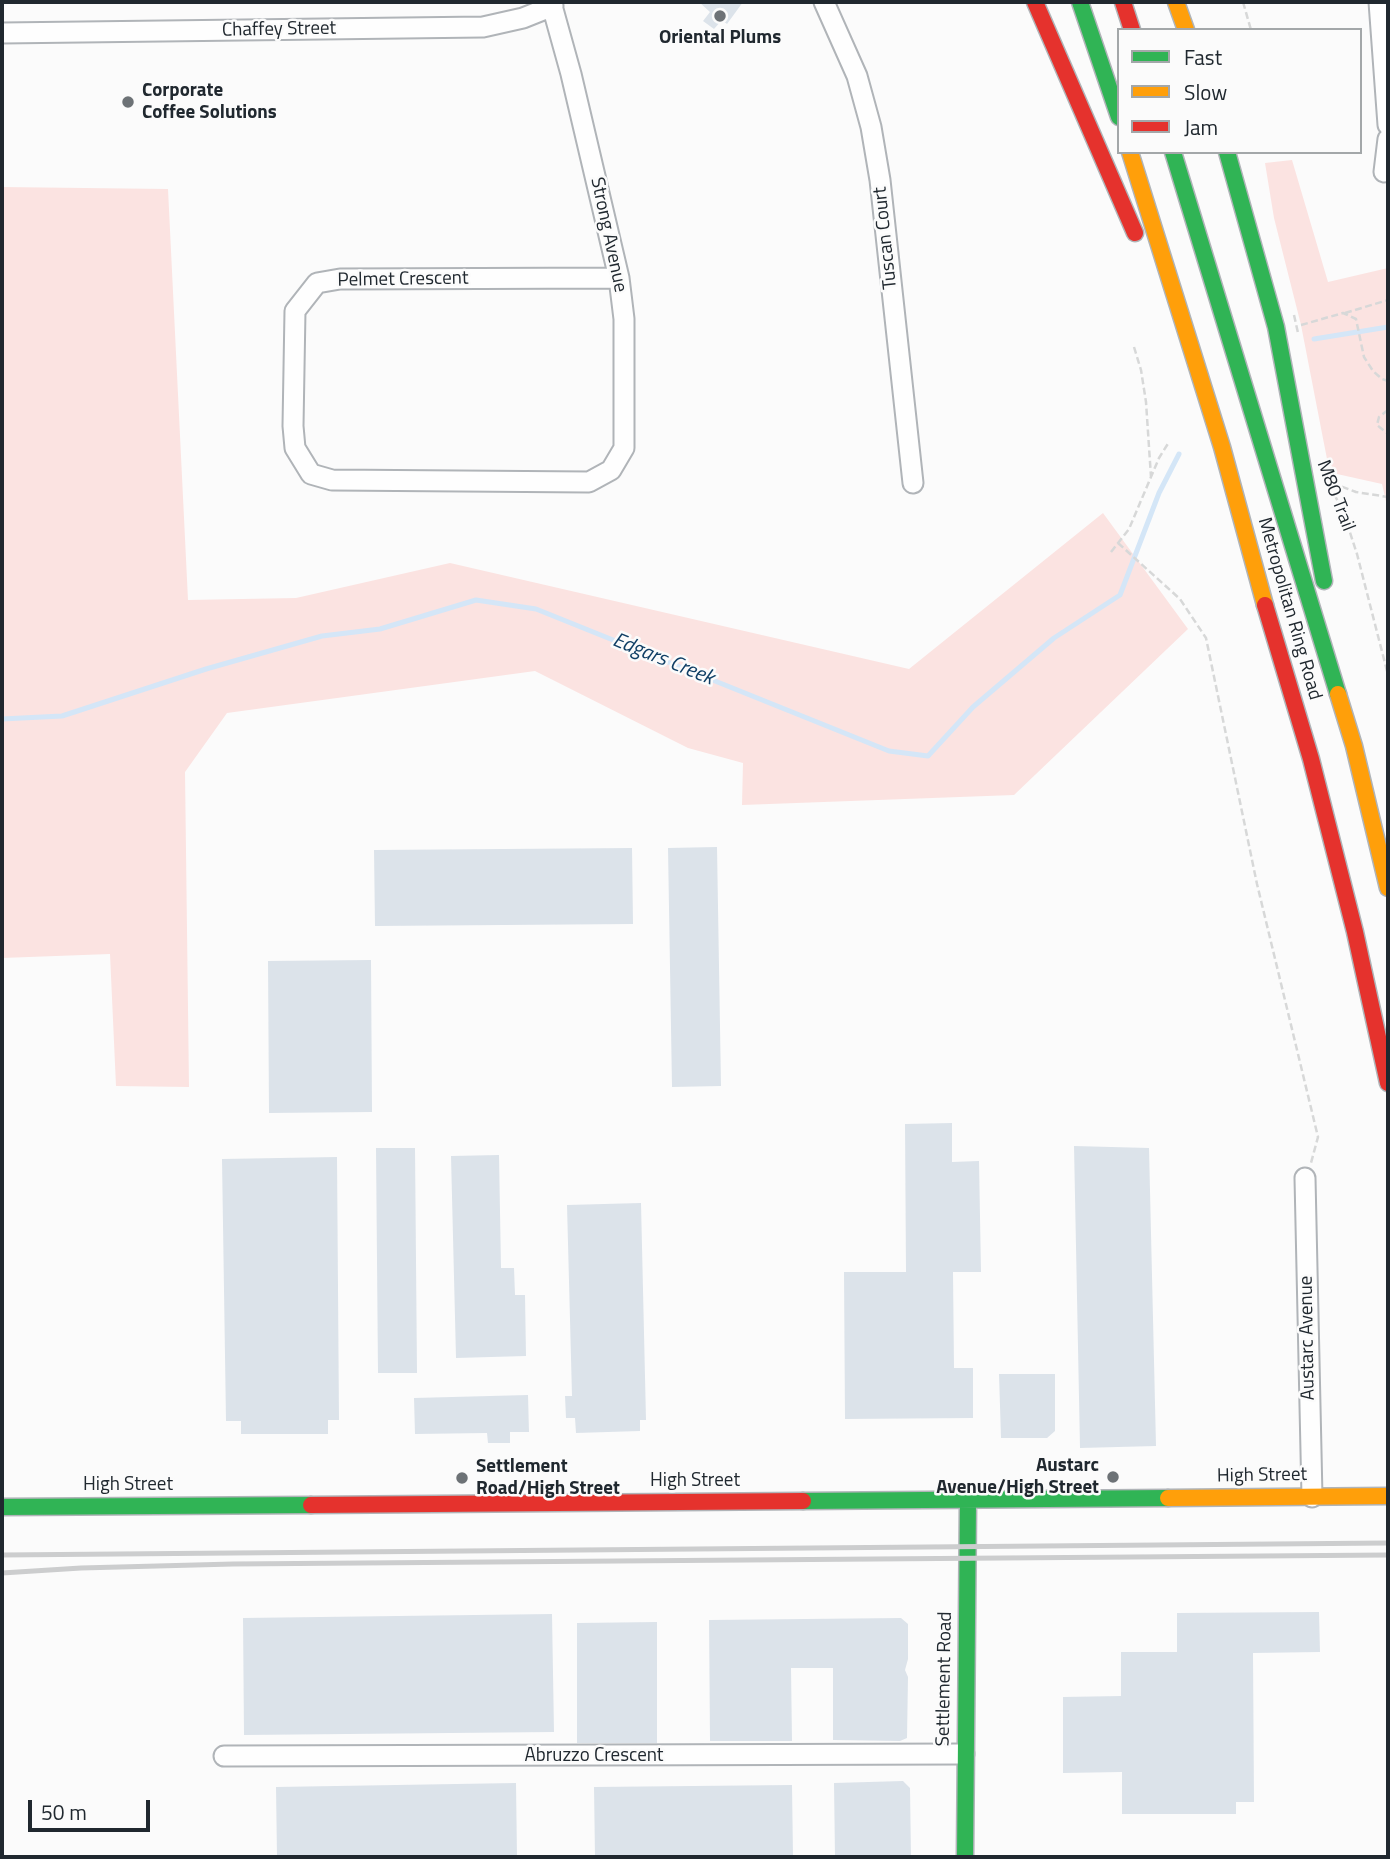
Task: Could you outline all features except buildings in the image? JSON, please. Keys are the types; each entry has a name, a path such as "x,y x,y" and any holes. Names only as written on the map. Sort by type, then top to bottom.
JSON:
{"main road":[{"path":"1035,2 1142,250"},
{"path":"1080,2 1117,111"},
{"path":"1123,2 1131,28"},
{"path":"1175,2 1185,28"},
{"name":"Metropolitan Ring Road","path":"1131,154 1222,447 1311,759 1388,1083"},
{"name":"Metropolitan Ring Road","path":"1174,154 1354,746 1388,888"},
{"path":"1228,154 1276,327 1326,591"},
{"path":"1152,275 1222,447"},
{"path":"1331,617 1354,746"},
{"name":"High Street","path":"2,1507 1388,1496"},
{"name":"Settlement Road","path":"965,1857 968,1501"}],"street":[{"name":"Tuscan Court","path":"824,2 857,76 871,127 880,180 913,483"},
{"path":"1378,2 1388,125"},
{"name":"Chaffey Street","path":"2,33 483,27 523,18 552,4"},
{"name":"Strong Avenue","path":"552,4 619,278 624,319 624,448 611,470"},
{"path":"1388,139 1384,172 1388,170"},
{"name":"Pelmet Crescent","path":"611,470 589,482 332,480 311,474 295,448 295,311 317,283 340,279 619,278"},
{"name":"Austarc Avenue","path":"1305,1178 1312,1497"},
{"name":"Abruzzo Crescent","path":"224,1756 964,1754"}],"path":[{"path":"1243,2 1250,28"},
{"path":"1301,325 1290,330 1312,321 1388,300"},
{"path":"1343,313 1356,319 1364,357 1373,371 1388,381"},
{"path":"1294,315 1298,333"},
{"path":"1134,347 1144,391 1151,477"},
{"path":"1388,410 1380,416 1377,425 1388,434"},
{"path":"1111,552 1129,529 1169,442"},
{"name":"M80 Trail","path":"1388,497 1356,492 1329,482 1350,533 1388,675"},
{"path":"1118,543 1180,599 1206,638 1257,884 1318,1137 1305,1178"}],"shaded area":[{"path":"1292,160 1328,282 1388,268 1388,510 1382,484 1337,474 1327,459 1301,325 1274,218 1265,163"},
{"path":"2,187 168,189 188,600 296,598 450,563 909,669 1103,513 1188,629 1014,795 742,805 743,763 688,748 535,671 227,713 185,772 189,1087 116,1086 110,954 2,958"}],"waterway":[{"name":"Edgars Creek","path":"1314,339 1388,327"},
{"name":"Edgars Creek","path":"2,719 62,716 206,669 322,636 380,629 476,600 536,609 889,751 928,756 973,707 1054,638 1120,595 1159,493 1179,454"}],"railway":[{"path":"2,1555 1388,1543"},
{"path":"2,1573 233,1564 1388,1555"}],"traffic: fast":[{"path":"1080,2 1117,111"},
{"path":"1174,154 1338,694"},
{"path":"1228,154 1276,327 1324,581"},
{"path":"803,1501 1168,1498"},
{"path":"965,1857 968,1501"},
{"path":"2,1507 311,1505"}],"traffic: slow":[{"path":"1176,2 1185,28"},
{"path":"1131,154 1222,447 1265,605"},
{"path":"1338,694 1354,746 1388,888"},
{"path":"1168,1498 1388,1496"}],"traffic: jam":[{"path":"1035,2 1135,233"},
{"path":"1123,2 1131,28"},
{"path":"1265,605 1311,759 1355,932 1388,1083"},
{"path":"311,1505 803,1501"}],"place":[{"name":"Oriental Plums","path":"720,16"},
{"name":"Corporate Coffee Solutions","path":"128,102"},
{"name":"Austarc Avenue/High Street","path":"1113,1477"},
{"name":"Settlement Road/High Street","path":"462,1478"}]}
